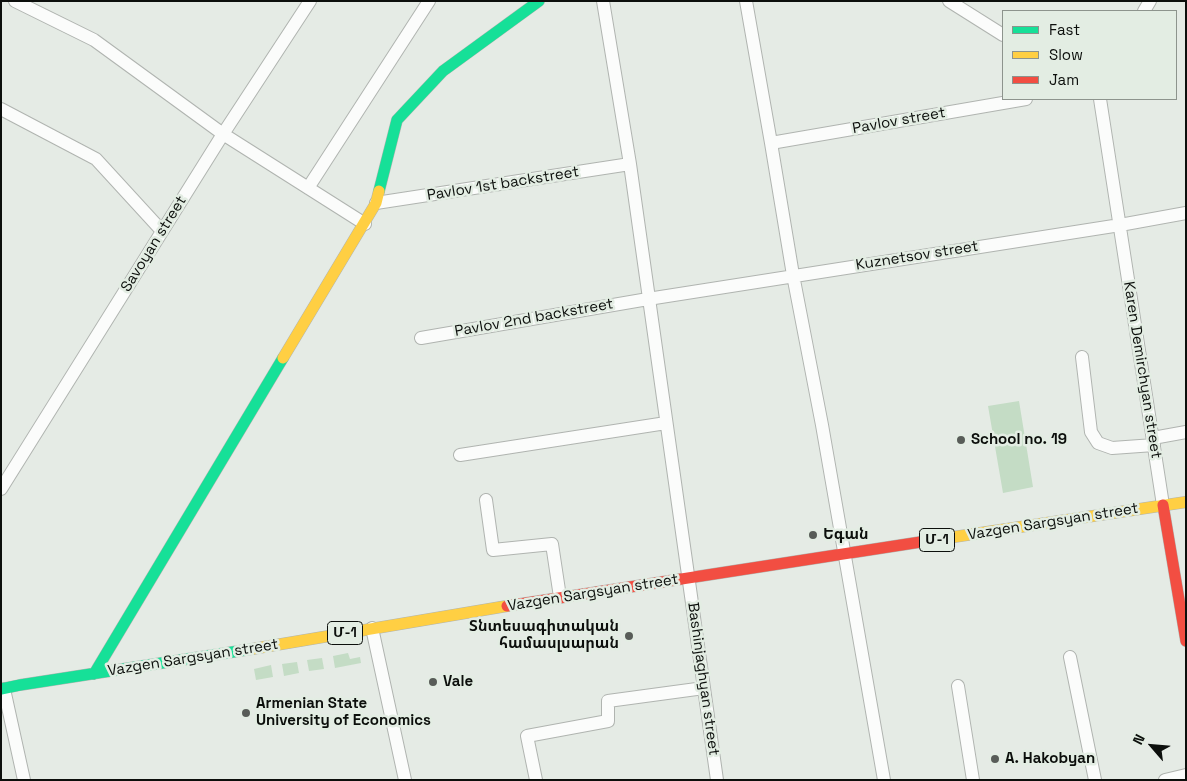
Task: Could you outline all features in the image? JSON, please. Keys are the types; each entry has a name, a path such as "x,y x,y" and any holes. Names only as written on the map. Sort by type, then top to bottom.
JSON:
{"main road":[{"path":"94,674 365,224 376,203 397,120 442,71 539,1"},
{"name":"Vazgen Sargsyan street","path":"3,689 560,597 1186,502"},
{"name":"Karen Demirchyan street","path":"1163,505 1186,641"}],"street":[{"path":"15,1 94,40 223,134 365,224"},
{"name":"Savoyan street","path":"1,489 223,134 310,1"},
{"path":"308,188 429,1"},
{"name":"Bashinjaghyan street","path":"603,1 630,164 717,780"},
{"path":"746,1 793,275 822,425 884,780"},
{"path":"949,1 1002,35"},
{"name":"Pavlov street","path":"771,143 1020,100"},
{"name":"Karen Demirchyan street","path":"1100,100 1163,505"},
{"path":"1,109 96,159 162,231"},
{"name":"Pavlov 1st backstreet","path":"376,203 630,164"},
{"name":"Kuznetsov street","path":"648,299 1186,213"},
{"name":"Pavlov 2nd backstreet","path":"420,338 648,299"},
{"path":"1082,357 1091,432 1098,443 1112,448 1153,441 1186,432"},
{"path":"460,455 666,422"},
{"path":"486,500 493,550 552,544 560,597"},
{"path":"372,628 405,780"},
{"path":"1070,657 1095,780"},
{"path":"958,686 973,780"},
{"path":"536,780 527,736 608,721 608,701 704,688"},
{"path":"3,689 24,780"},
{"path":"1165,780 1186,775"}],"green space":[{"path":"1019,401 1033,487 1003,493 988,406"},
{"path":"348,653 350,659 360,657 361,663 335,668 333,656"},
{"path":"322,658 324,669 309,671 307,660"},
{"path":"297,662 299,673 284,676 282,664"},
{"path":"271,665 273,677 256,680 254,669"}],"traffic: fast":[{"path":"379,191 397,120 443,71 539,1"},
{"path":"94,674 283,358"},
{"path":"1,689 252,649"}],"traffic: slow":[{"path":"283,358 376,203 379,191"},
{"path":"927,541 1186,502"},
{"path":"252,649 507,606"}],"traffic: jam":[{"path":"1163,505 1186,641"},
{"path":"507,606 927,541"}],"place":[{"name":"School no. 19","path":"961,440"},
{"name":"Եգան","path":"813,535"},
{"name":"Տնտեսագիտական համասլսարան","path":"629,636"},
{"name":"Vale","path":"433,682"},
{"name":"Armenian State University of Economics","path":"246,713"},
{"name":"A. Hakobyan","path":"995,759"}]}
